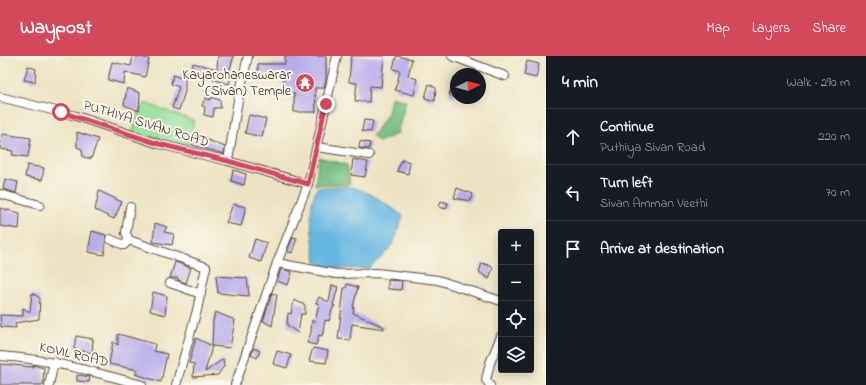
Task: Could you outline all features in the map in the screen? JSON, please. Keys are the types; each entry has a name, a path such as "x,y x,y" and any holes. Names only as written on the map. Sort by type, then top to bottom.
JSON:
{"street":[{"path":"228,161 236,108 248,56"},
{"path":"235,385 277,263 308,184 337,56"},
{"path":"452,56 505,76"},
{"name":"PUTHIYA SIVAN ROAD","path":"0,97 76,116 159,144 228,161 308,184"},
{"path":"316,147 369,155"},
{"path":"0,194 40,205"},
{"path":"130,206 126,234 129,240 204,265 207,270 176,385"},
{"path":"110,239 124,245 129,240"},
{"path":"277,263 336,274 377,273 438,280 498,300"},
{"path":"170,283 201,294"},
{"path":"490,385 486,380 490,364 501,337"},
{"name":"KOVIL ROAD","path":"0,356 54,362 78,367 142,385"},
{"path":"49,385 54,362"}],"green space":[{"path":"391,97 406,101 397,134 379,142 372,136 388,113"},
{"path":"145,103 194,121 186,151 132,135 139,112"},
{"path":"319,157 347,165 350,184 315,185"}],"water":[{"path":"346,186 362,190 383,201 403,216 391,246 368,269 331,268 316,262 311,214 317,188"}],"building":[{"path":"133,56 149,59 145,77 125,72 124,84 108,80 112,62 131,66"},
{"path":"218,56 234,56 229,72 232,73 229,84 200,76 200,78 190,76 193,63 217,69"},
{"name":"Kayarohaneswarar (Sivan) Temple","path":"285,56 326,56 326,78 324,88 315,88 316,112 294,112 294,93 283,93 283,74 258,75 258,64 285,64"},
{"path":"351,56 384,56 381,87 370,86 369,102 355,101 357,83 349,82"},
{"path":"396,56 412,59 408,76 417,79 414,95 395,90 400,71 393,69"},
{"path":"527,61 539,64 536,78 524,75"},
{"path":"28,66 36,69 35,82 24,80"},
{"path":"183,72 185,72 185,91 179,110 172,108 179,87 171,84 173,75 181,78"},
{"path":"429,84 436,88 435,101 425,98"},
{"path":"127,88 140,93 139,111 124,105"},
{"path":"210,97 220,100 221,108 214,108 213,117 204,115 205,107 202,106 205,98 211,100"},
{"path":"249,115 266,119 262,137 245,133"},
{"path":"364,120 373,121 371,132 362,131"},
{"path":"77,132 98,139 91,159 83,157 82,149 77,147"},
{"path":"2,134 31,138 28,157 12,155 13,151 0,149"},
{"path":"195,135 225,147 224,154 192,145"},
{"path":"360,141 370,143 369,149 359,148"},
{"path":"353,159 368,162 365,177 351,175"},
{"path":"402,160 410,162 408,174 397,171"},
{"path":"27,165 44,168 42,180 25,177"},
{"path":"233,170 246,174 244,185 231,181"},
{"path":"5,179 18,182 16,193 3,189"},
{"path":"457,188 473,194 470,201 454,198"},
{"path":"99,191 122,202 114,219 95,210"},
{"path":"441,201 448,203 446,209 439,207"},
{"path":"233,204 246,207 241,226 226,223"},
{"path":"0,208 20,213 19,229 0,226"},
{"path":"155,223 167,227 164,232 174,234 172,245 153,242"},
{"path":"92,231 106,235 104,255 88,252"},
{"path":"293,237 297,238 292,253 287,251"},
{"path":"255,239 267,243 261,262 249,258"},
{"path":"175,262 191,268 186,283 178,280 178,278 170,278"},
{"path":"482,263 493,267 489,279 479,272"},
{"path":"281,269 292,272 288,285 277,281"},
{"path":"216,276 247,278 249,296 218,293"},
{"path":"388,280 402,281 401,290 388,289"},
{"path":"347,284 358,287 353,313 384,327 384,329 352,324 350,340 338,339 344,288 346,288"},
{"path":"332,285 338,287 333,305 335,306 333,307 329,321 325,320 322,336 319,335 316,345 307,343 311,333 312,320 315,322 319,304 316,303 319,297 329,302"},
{"path":"153,292 167,296 165,315 150,311"},
{"path":"32,293 40,298 39,319 15,323 16,328 1,327 0,315 23,316 23,308 30,312"},
{"path":"272,293 277,295 272,326 263,321"},
{"path":"294,300 305,305 305,314 301,314 298,333 287,325 288,313 291,314"},
{"path":"215,312 235,320 230,348 212,346"},
{"path":"118,334 155,344 154,351 167,354 161,382 135,374 138,370 109,364 113,342 118,345"},
{"path":"76,336 93,339 92,353 74,349"},
{"path":"196,338 212,346 205,372 223,359 224,366 218,375 193,377 194,364 189,363"},
{"path":"254,348 260,351 257,358 251,355"},
{"path":"313,348 328,351 326,363 309,361"},
{"path":"277,351 291,355 287,368 273,364"},
{"path":"0,364 33,367 33,365 44,368 43,385 0,385"},
{"path":"77,375 90,377 89,382 77,381"}],"place":[{"name":"Kayarohaneswarar (Sivan) Temple","path":"305,83"}],"route":[{"path":"61,112 159,144 228,161 308,184 326,104"}]}
